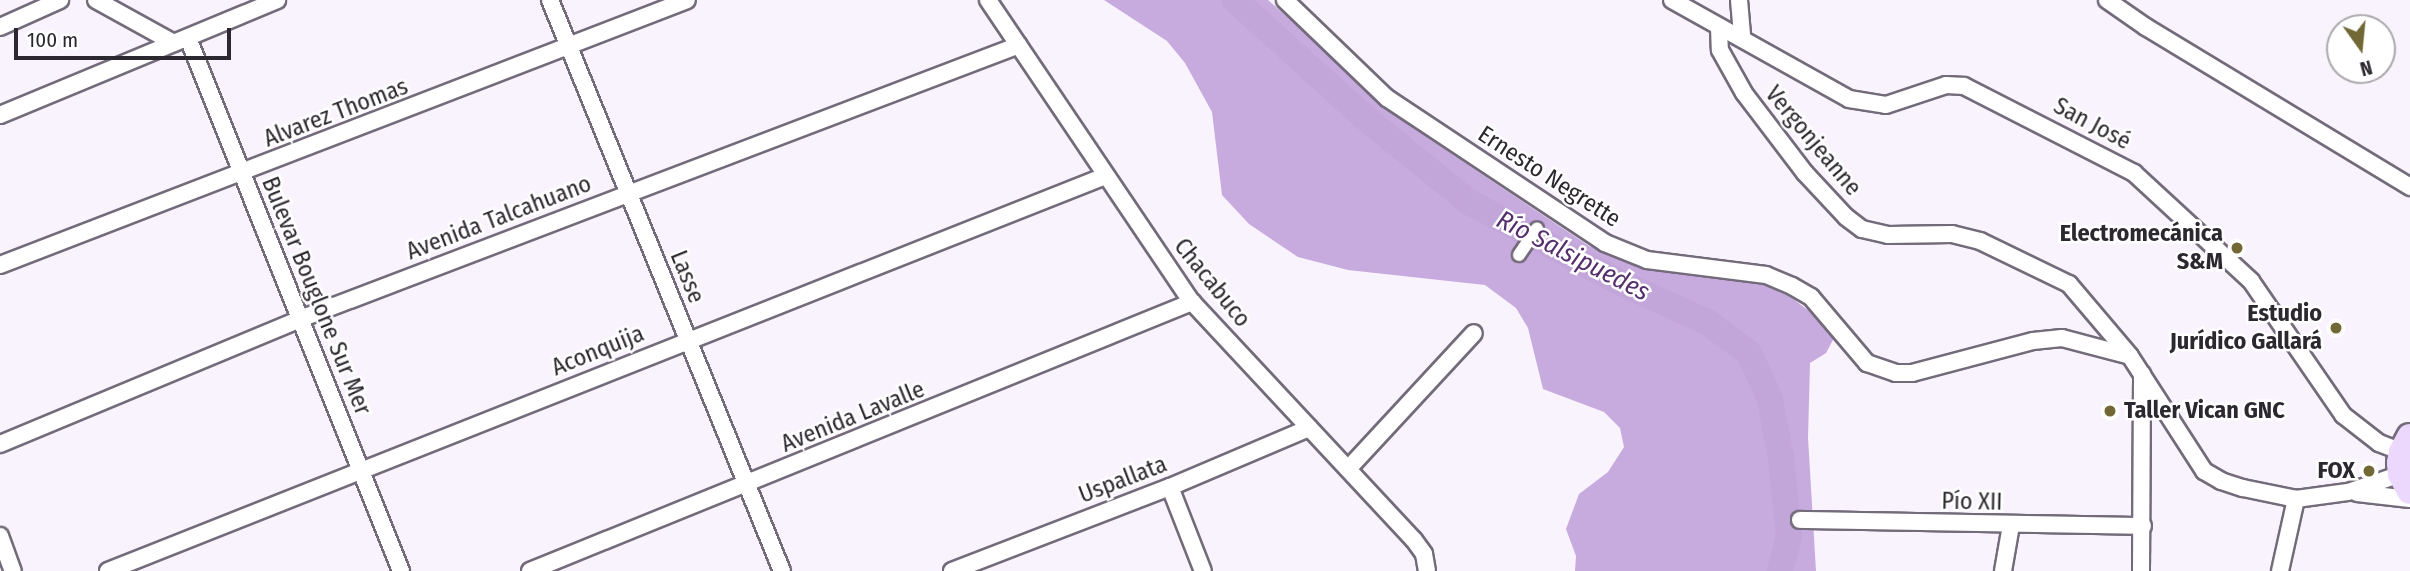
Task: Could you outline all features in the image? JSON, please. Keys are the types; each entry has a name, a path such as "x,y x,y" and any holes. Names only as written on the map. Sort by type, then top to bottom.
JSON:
{"street":[{"path":"0,27 60,0"},
{"path":"96,0 181,41"},
{"path":"0,115 277,0"},
{"name":"Lasse","path":"550,0 782,571"},
{"name":"Alvarez Thomas","path":"0,265 687,0"},
{"name":"Chacabuco","path":"988,0 1192,302 1414,540 1424,554 1427,571"},
{"name":"Ernesto Negrette","path":"1285,0 1387,98 1605,243 1647,260 1766,275 1792,286 1811,298 1867,363 1896,373 1912,373 2033,341 2062,338 2130,356"},
{"name":"San José","path":"1672,0 1849,99 1886,105 1946,85 1964,86 2134,173 2251,281 2343,415 2407,471"},
{"path":"1739,0 1742,37"},
{"path":"2107,0 2146,27 2410,187"},
{"name":"Vergonjeanne","path":"1719,27 1720,50 1744,93 1805,173 1846,217 1862,229 1888,235 1952,234 1980,241 2069,284 2130,356 2204,471 2232,485 2296,499 2348,492 2407,471"},
{"name":"Bulevar Bouglone Sur Mer","path":"181,41 242,173 401,571"},
{"name":"Avenida Talcahuano","path":"0,444 300,319 1019,45"},
{"name":"Aconquija","path":"108,571 1105,176"},
{"path":"1519,255 1537,228"},
{"name":"Avenida Lavalle","path":"530,571 1192,302"},
{"path":"1348,469 1474,333"},
{"path":"2141,571 2142,374"},
{"name":"Uspallata","path":"952,571 1170,487 1309,428"},
{"name":"Vergonjeanne","path":"2348,492 2407,471"},
{"path":"1170,487 1203,571"},
{"path":"2280,571 2296,499"},
{"name":"Pío XII","path":"1800,520 2143,526"},
{"path":"2003,571 2011,525"},
{"path":"0,536 13,571"}],"shaded area":[{"path":"1104,0 1268,0 1413,128 1589,246 1662,272 1756,281 1792,298 1822,321 1834,338 1826,353 1810,363 1808,438 1816,571 1575,571 1576,556 1566,529 1579,494 1608,472 1624,447 1620,428 1604,412 1543,389 1528,328 1516,308 1485,285 1348,270 1298,257 1249,224 1222,195 1212,112 1185,63 1167,41"}],"waterway":[{"name":"Río Salsipuedes","path":"1235,0 1363,116 1469,202 1617,281 1707,322 1749,353 1770,399 1781,459 1789,537 1780,571"}],"place":[{"name":"Electromecánica S&M","path":"2237,248"},
{"name":"Estudio Jurídico Gallará","path":"2336,328"},
{"name":"Taller Vican GNC","path":"2110,411"},
{"name":"FOX","path":"2369,471"}]}
